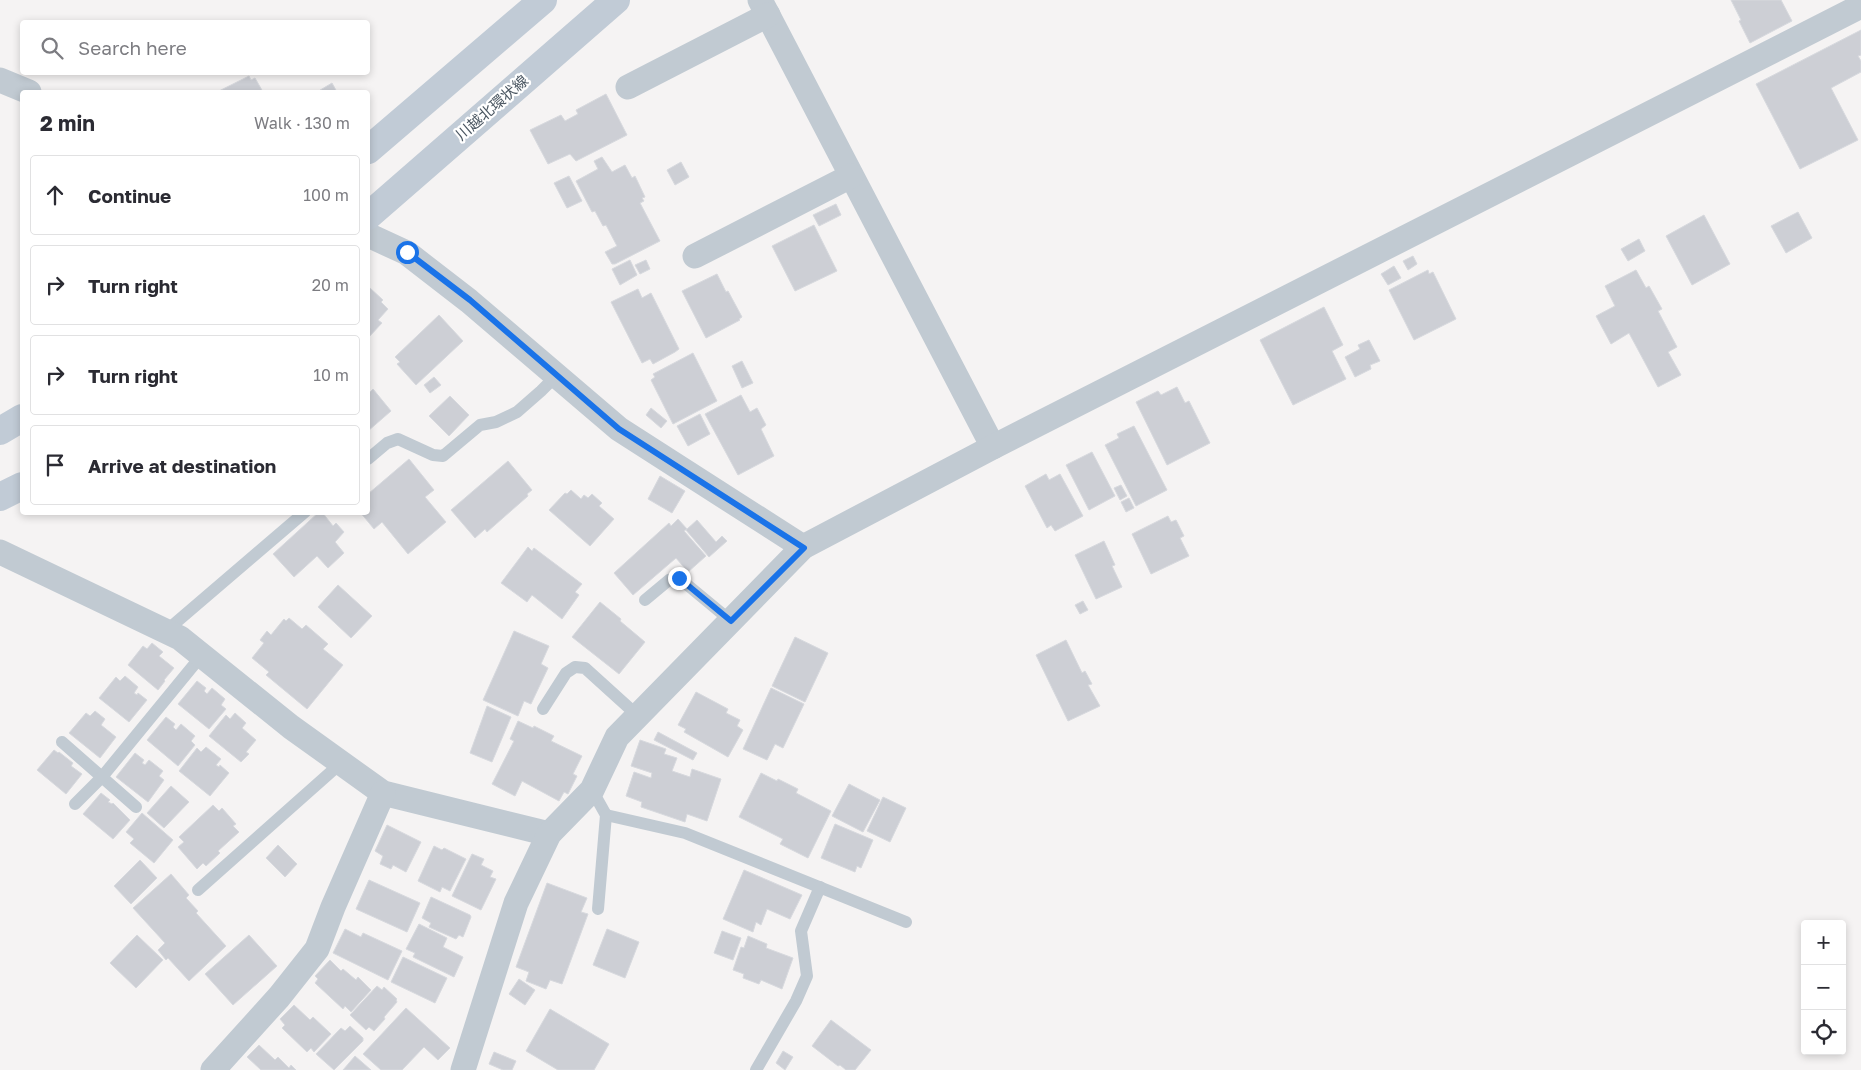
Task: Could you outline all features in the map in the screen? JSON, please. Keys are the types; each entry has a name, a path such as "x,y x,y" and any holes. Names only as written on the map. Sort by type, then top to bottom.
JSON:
{"main road":[{"path":"370,148 543,0"},
{"name":"川越北環状線","path":"370,214 616,0"},
{"path":"0,431 20,419"},
{"path":"0,497 20,487"}],"street":[{"path":"463,1070 516,903 549,834 592,790 617,737 804,548 993,448 1861,6"},
{"path":"628,87 764,8 993,448"},
{"path":"0,80 24,90"},
{"path":"695,256 851,176"},
{"path":"370,237 407,252 470,300 619,429 804,548"},
{"path":"0,552 180,638 291,727 383,793 549,834"},
{"path":"213,1070 279,997 317,949 332,907 383,793"}],"lane":[{"path":"370,457 387,443 398,439 433,455 443,456 480,425 496,422 517,412 556,376"},
{"path":"166,631 301,515"},
{"path":"645,600 669,580 679,578 731,621"},
{"path":"75,804 102,777 202,655"},
{"path":"542,709 566,673 575,667 585,668 638,716"},
{"path":"62,742 136,807"},
{"path":"198,890 341,763"},
{"path":"592,790 606,815 598,909"},
{"path":"606,815 685,833 906,922"},
{"path":"756,1070 796,1001 807,976 801,931 820,887"}],"building":[{"path":"1731,0 1781,0 1792,21 1750,43"},
{"path":"1861,30 1861,55 1858,56 1861,61 1861,72 1831,88 1858,140 1800,169 1756,84"},
{"path":"249,76 251,80 255,78 262,90 221,90"},
{"path":"332,83 336,90 320,90"},
{"path":"606,94 627,135 576,161 570,154 548,164 530,130 561,115 565,121 578,114 576,110"},
{"path":"602,157 612,172 625,165 632,178 635,176 645,197 642,198 644,201 640,203 660,241 615,264 612,264 605,252 617,246 606,225 603,226 595,211 592,212 576,181 598,169 594,161"},
{"path":"681,162 689,177 675,185 667,170"},
{"path":"569,176 582,201 567,208 554,183"},
{"path":"836,204 841,215 819,226 813,215"},
{"path":"1798,212 1812,238 1786,253 1771,226"},
{"path":"1704,215 1730,264 1692,285 1666,236"},
{"path":"814,225 837,271 795,291 772,246"},
{"path":"1639,239 1645,251 1628,261 1621,249"},
{"path":"1413,256 1417,264 1408,270 1403,261"},
{"path":"630,260 637,275 620,285 612,269"},
{"path":"646,260 650,269 640,274 635,265"},
{"path":"1394,266 1401,278 1388,285 1381,274"},
{"path":"1428,270 1429,274 1433,272 1456,319 1414,340 1389,290"},
{"path":"1636,270 1646,288 1649,286 1662,309 1658,311 1677,347 1668,352 1681,375 1658,387 1629,333 1611,344 1596,316 1615,306 1605,286"},
{"path":"717,274 742,317 740,320 706,338 682,291"},
{"path":"370,288 383,300 381,302 388,309 378,320 382,323 370,336"},
{"path":"638,289 642,298 651,293 679,349 653,364 650,359 642,363 611,302"},
{"path":"1324,307 1343,345 1332,351 1346,379 1293,405 1260,340"},
{"path":"439,315 463,341 416,385 397,364 400,362 395,357"},
{"path":"1369,340 1380,361 1370,365 1371,369 1355,377 1345,357 1360,349 1358,345"},
{"path":"693,353 717,401 673,424 651,380 655,377 653,374"},
{"path":"742,361 753,383 742,388 732,366"},
{"path":"434,377 441,385 430,393 424,385"},
{"path":"1177,387 1185,403 1189,401 1210,443 1167,465 1136,402 1158,391 1161,395"},
{"path":"373,389 391,411 370,429 370,392"},
{"path":"741,395 750,412 757,408 766,425 761,429 774,456 738,475 705,414"},
{"path":"450,396 469,415 449,436 429,416"},
{"path":"651,408 667,421 661,428 646,415"},
{"path":"700,414 710,434 688,446 677,426"},
{"path":"1134,426 1167,490 1136,506 1105,445 1119,438 1117,434"},
{"path":"1092,452 1115,496 1089,510 1066,465"},
{"path":"409,459 434,490 425,497 446,522 408,554 382,522 374,529 362,515 370,515 370,492"},
{"path":"508,461 532,490 527,494 528,496 487,532 485,529 475,538 451,510"},
{"path":"1046,474 1049,480 1060,474 1083,516 1055,531 1051,525 1047,528 1025,486"},
{"path":"660,476 685,491 672,513 648,499"},
{"path":"1121,485 1127,496 1120,500 1114,488"},
{"path":"571,490 581,499 584,495 588,498 592,494 602,503 599,506 614,519 590,546 549,510 565,493 567,494"},
{"path":"1129,498 1134,508 1126,512 1121,502"},
{"path":"316,515 324,515 333,526 336,523 344,532 335,542 344,553 328,568 317,556 294,577 273,554"},
{"path":"1168,516 1171,522 1176,520 1184,536 1180,538 1189,556 1151,574 1132,534"},
{"path":"678,519 687,529 684,531 706,556 688,572 676,558 633,595 614,573 669,523 671,526"},
{"path":"697,520 716,542 722,536 727,541 709,557 686,530"},
{"path":"1104,541 1115,565 1112,566 1122,587 1096,599 1075,555"},
{"path":"528,547 532,551 534,548 582,584 575,592 579,595 562,619 532,595 527,602 501,583"},
{"path":"338,585 372,616 351,638 318,607"},
{"path":"1083,601 1088,610 1080,614 1075,605"},
{"path":"600,602 645,642 619,674 572,637"},
{"path":"289,618 302,629 306,625 328,644 323,649 343,665 307,709 266,675 269,672 252,658 264,643 260,640 267,631 271,635 284,619 286,621"},
{"path":"514,631 549,646 541,664 548,668 531,704 524,701 518,716 483,700"},
{"path":"795,637 828,653 805,702 772,686"},
{"path":"1066,640 1082,673 1085,671 1092,684 1088,685 1100,706 1068,721 1036,655"},
{"path":"152,643 163,652 159,656 174,668 158,690 128,665 143,646 147,649"},
{"path":"125,676 138,687 134,693 137,695 138,693 147,700 129,722 99,698 116,677 120,681"},
{"path":"197,681 206,688 204,691 207,694 212,688 225,699 221,705 226,709 209,729 178,704"},
{"path":"771,688 804,704 783,748 775,744 767,760 743,749"},
{"path":"696,692 728,709 726,713 740,720 737,726 743,730 728,757 684,732 686,729 678,725"},
{"path":"487,706 511,717 492,762 470,753"},
{"path":"95,711 105,719 101,725 116,737 100,758 69,733 86,713 90,716"},
{"path":"235,713 246,723 242,728 256,740 246,752 249,754 241,762 209,736 226,715 230,719"},
{"path":"166,717 175,724 173,727 176,730 181,724 195,736 191,741 195,745 178,766 147,740"},
{"path":"518,721 533,728 534,726 554,736 551,741 582,756 573,774 577,776 568,794 564,792 559,801 522,781 515,796 492,784 514,741 510,739"},
{"path":"658,732 697,753 693,760 654,740"},
{"path":"640,740 666,749 664,754 677,758 672,771 690,777 692,769 721,779 707,821 687,814 685,822 641,807 642,802 626,796 634,772 651,778 652,773 631,766"},
{"path":"206,747 221,759 216,765 219,767 220,765 229,773 210,796 179,771 197,748 201,752"},
{"path":"54,750 73,763 71,766 82,774 66,794 37,770"},
{"path":"135,753 144,760 142,763 145,765 149,760 163,771 159,776 164,780 148,802 116,777"},
{"path":"761,773 798,789 796,793 831,811 808,858 780,844 783,839 739,817"},
{"path":"849,784 880,800 863,832 832,816"},
{"path":"171,786 189,802 164,828 147,813"},
{"path":"101,793 110,800 108,802 113,803 130,820 113,839 83,814"},
{"path":"883,797 906,808 890,842 867,831"},
{"path":"213,805 219,811 222,808 236,824 233,826 239,832 218,851 220,853 206,866 203,863 197,869 178,847 184,842 179,837"},
{"path":"142,813 173,840 154,863 130,843 134,839 126,832"},
{"path":"835,824 873,840 861,868 857,866 855,872 821,858"},
{"path":"387,825 421,842 406,872 393,865 391,869 380,864 383,856 375,851"},
{"path":"278,845 297,864 285,877 266,858"},
{"path":"434,846 442,850 444,848 466,859 450,891 442,887 440,892 418,881"},
{"path":"472,854 484,859 481,865 493,871 490,877 496,879 481,910 452,896"},
{"path":"140,860 157,878 131,904 114,886"},
{"path":"744,870 802,895 790,919 767,909 761,925 756,922 753,932 723,919"},
{"path":"171,874 189,895 186,898 198,911 196,913 226,946 189,981 158,950 165,943 133,908"},
{"path":"369,880 420,903 407,932 356,909"},
{"path":"547,883 587,898 581,912 588,914 562,984 550,980 546,989 526,981 529,972 516,967"},
{"path":"431,897 470,915 471,917 463,937 459,935 456,939 429,927 431,923 422,918"},
{"path":"419,924 447,938 443,947 463,957 454,977 413,957 415,953 406,949"},
{"path":"345,929 361,937 363,933 402,951 388,980 333,953"},
{"path":"607,929 639,942 625,978 593,965"},
{"path":"722,931 741,938 733,960 714,953"},
{"path":"137,935 163,960 136,988 110,963"},
{"path":"249,935 277,966 233,1005 205,974"},
{"path":"748,936 767,944 766,948 793,958 782,989 761,980 759,984 743,978 744,974 733,970 741,947 744,948"},
{"path":"403,957 447,978 435,1003 391,982"},
{"path":"330,960 341,971 343,969 356,980 358,977 371,990 351,1012 345,1006 343,1009 315,983 318,979 315,976"},
{"path":"519,979 535,990 525,1005 509,994"},
{"path":"377,986 382,990 384,987 397,999 397,1002 374,1031 369,1027 366,1030 350,1015"},
{"path":"294,1005 310,1020 313,1017 331,1034 314,1052 311,1048 307,1052 282,1028 285,1025 280,1019"},
{"path":"406,1008 450,1048 438,1060 424,1047 402,1070 381,1070 363,1054"},
{"path":"550,1009 609,1044 594,1070 558,1070 526,1051"},
{"path":"831,1020 871,1050 855,1070 846,1070 840,1065 838,1066 812,1046"},
{"path":"350,1026 363,1038 363,1041 334,1070 316,1054 341,1028 345,1031"},
{"path":"259,1045 275,1060 278,1057 289,1068 291,1065 296,1070 261,1070 247,1057"},
{"path":"783,1051 793,1057 785,1070 776,1063"},
{"path":"494,1052 516,1061 512,1070 503,1070 489,1064"},
{"path":"355,1056 371,1070 343,1070"}],"route":[{"path":"407,252 470,300 619,429 804,548 731,621 679,578"}]}
